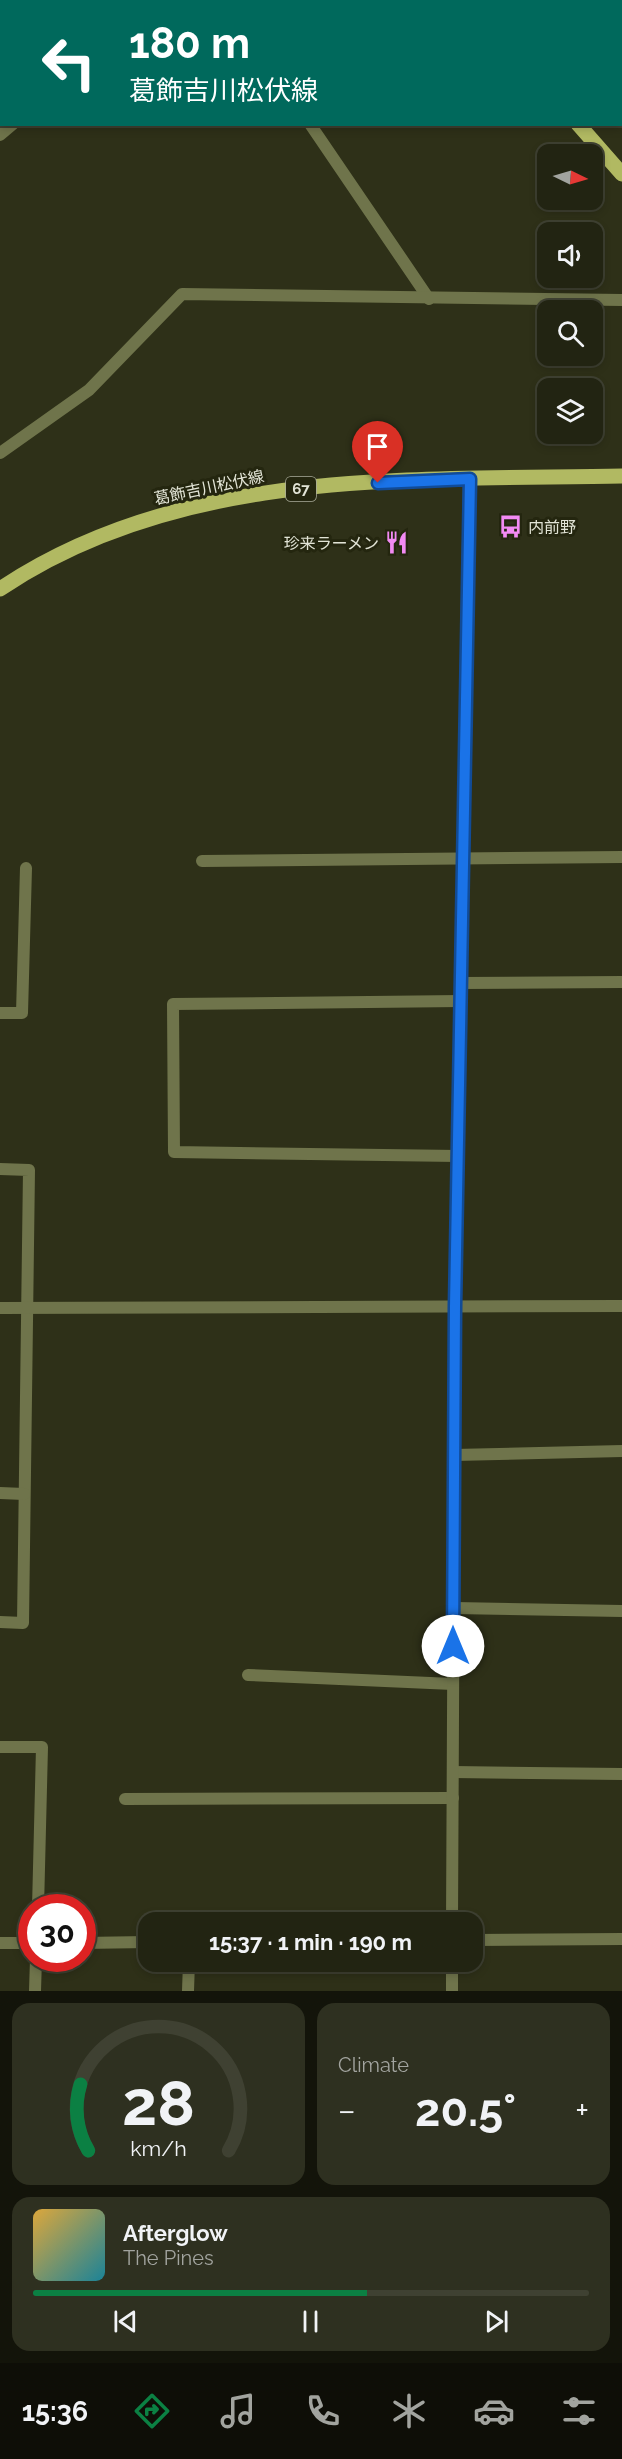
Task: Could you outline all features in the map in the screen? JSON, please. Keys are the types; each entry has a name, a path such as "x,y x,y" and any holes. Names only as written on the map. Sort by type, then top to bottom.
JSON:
{"main road":[{"path":"580,126 622,174"},
{"name":"葛飾吉川松伏線","path":"0,589 33,567 96,536 166,512 250,495 320,487 470,479 622,476"}],"street":[{"path":"311,126 429,299"},
{"path":"0,453 89,390 182,294 622,300"},
{"path":"452,1912 455,1306 470,479"},
{"path":"202,861 622,857"},
{"path":"0,1013 22,1013 26,868"},
{"path":"461,983 622,982"},
{"path":"458,1156 174,1152 173,1004 461,1001"},
{"path":"0,1169 29,1170 23,1623 0,1622"},
{"path":"0,1308 622,1305"},
{"path":"454,1455 622,1451"},
{"path":"0,1493 24,1494"},
{"path":"454,1608 622,1611"},
{"path":"248,1676 453,1684"},
{"path":"0,1747 42,1748 38,1894"},
{"path":"453,1772 622,1774"},
{"path":"125,1799 453,1798"},
{"path":"483,1940 622,1939"},
{"path":"96,1943 138,1942"},
{"path":"0,1943 18,1943"},
{"path":"35,1991 36,1972"},
{"path":"188,1991 189,1972"},
{"path":"452,1972 452,1991"}],"place":[{"name":"内前野","path":"510,527"},
{"name":"珍来ラーメン","path":"397,543"}],"route":[{"path":"378,483 470,479 455,1306 453,1646"}]}
